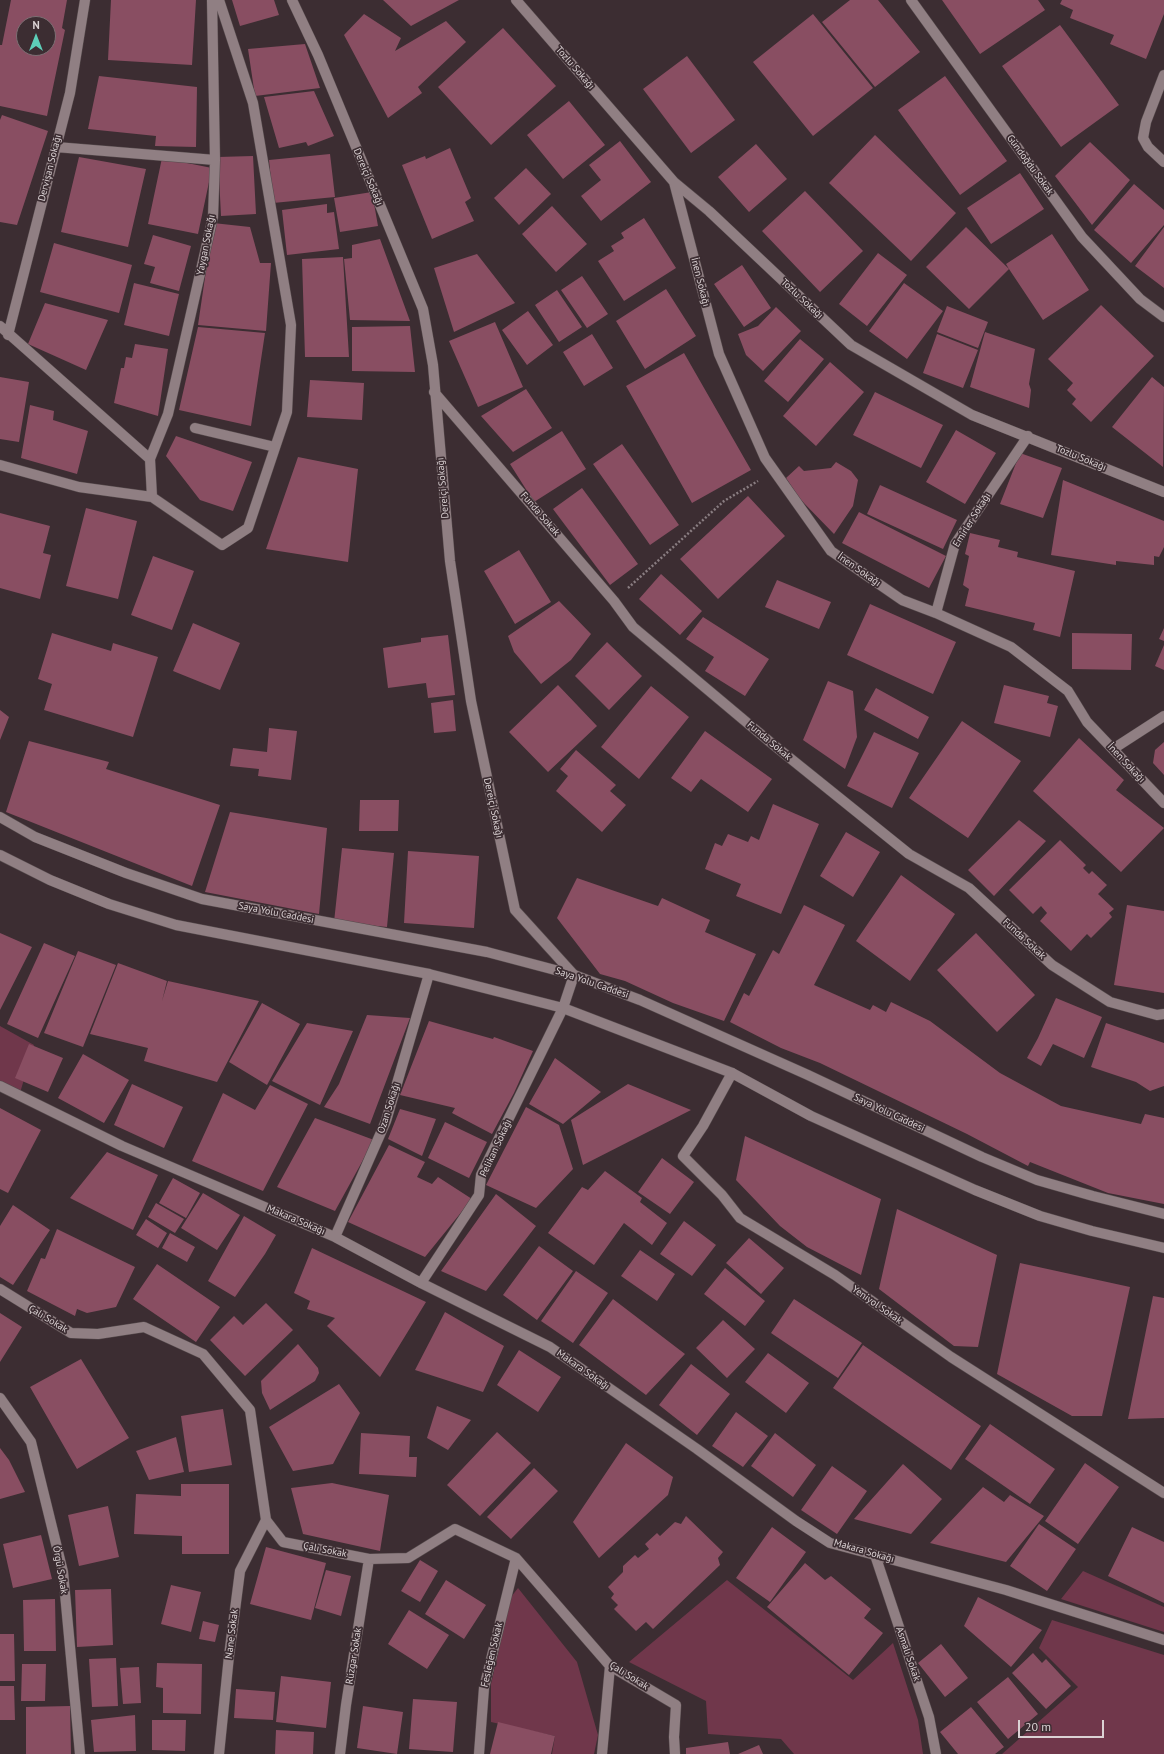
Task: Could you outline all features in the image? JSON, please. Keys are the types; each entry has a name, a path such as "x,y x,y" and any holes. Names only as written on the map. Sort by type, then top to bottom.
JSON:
{"street":[{"name":"Dervişan Sokağı","path":"8,335 70,93 85,0"},
{"name":"Yaygan Sokağı","path":"150,459 168,414 213,217 215,160 212,0"},
{"path":"0,465 79,487 152,497 222,544 248,528 287,412 291,325 253,103 219,0"},
{"name":"Dereiçi Sokağı","path":"292,0 318,55 423,309 433,365 434,392 450,561 471,701 515,910 574,975"},
{"name":"Tozlu Sokağı","path":"516,0 674,182 709,211 851,344 972,415 1028,436 1164,492"},
{"name":"Gündoğdu Sokak","path":"911,0 1082,237 1140,299 1164,317"},
{"path":"1164,75 1146,122 1143,138 1148,147 1164,162"},
{"path":"56,147 215,160"},
{"name":"İnen Sokağı","path":"674,182 719,354 765,458 832,551 902,600 936,613 1011,647 1068,691 1087,722 1164,803"},
{"path":"0,326 8,335 150,459 152,497"},
{"name":"Funda Sokak","path":"434,392 614,601 633,626 770,742 909,854 969,888 1052,965 1110,1002 1157,1015 1164,1014"},
{"path":"195,428 275,447"},
{"name":"Emirler Sokağı","path":"936,613 955,544 1028,436"},
{"path":"1113,749 1164,716"},
{"name":"Saya Yolu Caddesi","path":"0,817 35,837 126,873 202,899 487,952 574,975 655,1007 808,1074 982,1156 1037,1180 1164,1214"},
{"path":"0,855 50,880 109,904 176,925 429,974 563,1008 732,1073 811,1116 975,1190 1055,1220 1092,1231 1164,1248"},
{"name":"Ozan Sokağı","path":"335,1237 386,1121 429,974"},
{"name":"Pelikan Sokağı","path":"421,1283 479,1195 481,1175 563,1008 574,975"},
{"name":"Yeniyol Sokak","path":"732,1073 703,1126 683,1156 722,1195 740,1218 835,1275 951,1356 1164,1493"},
{"name":"Makara Sokağı","path":"0,1086 122,1146 335,1237 421,1283 550,1347 697,1449 796,1521 830,1543 1006,1590 1164,1640"},
{"name":"Çalı Sokak","path":"0,1289 72,1333 98,1334 144,1327 203,1354 250,1410 266,1520 283,1542 370,1559 408,1558 456,1529 516,1558 610,1666 676,1705 674,1737 675,1754"},
{"name":"Örgü Sokak","path":"0,1398 31,1442 63,1572 80,1754"},
{"name":"Nane Sokak","path":"219,1754 229,1656 240,1571 266,1520"},
{"name":"Asmalı Sokak","path":"875,1555 930,1717 936,1754"},
{"name":"Fesleğen Sokak","path":"479,1754 484,1688 516,1558"},
{"name":"Rüzgar Sokak","path":"340,1754 346,1705 370,1559"},
{"path":"602,1754 610,1666"}],"path":[{"path":"614,601 724,501 774,472"}],"shaded area":[{"path":"0,1026 34,1045 20,1093 0,1082"},
{"path":"1083,1571 1164,1607 1164,1632 1061,1599"},
{"path":"727,1580 853,1680 893,1643 918,1720 923,1754 794,1754 781,1739 708,1734 706,1701 629,1662"},
{"path":"518,1588 577,1662 598,1735 594,1754 552,1754 555,1736 491,1722 491,1684 511,1597"},
{"path":"1052,1620 1164,1655 1164,1754 1002,1754 1078,1687 1039,1648"}],"building":[{"path":"11,0 67,0 62,28 65,30 47,116 0,106 0,45 2,45"},
{"path":"111,0 196,0 192,65 108,60"},
{"path":"232,0 274,0 279,15 240,26"},
{"path":"383,0 459,0 411,26"},
{"path":"850,0 878,0 920,52 875,87 822,22"},
{"path":"942,0 1038,0 1045,10 980,54"},
{"path":"1062,0 1164,0 1164,14 1146,59 1110,44 1114,35 1070,18 1073,10 1060,4"},
{"path":"364,14 401,38 395,51 446,21 466,42 418,87 422,93 388,118 344,35"},
{"path":"813,14 873,88 813,136 753,62"},
{"path":"1060,25 1119,105 1061,147 1002,66"},
{"path":"503,28 556,86 491,145 438,87"},
{"path":"305,44 320,88 255,96 248,49"},
{"path":"687,56 735,120 691,153 643,89"},
{"path":"99,76 197,87 196,147 155,146 156,136 88,129"},
{"path":"945,76 1007,161 960,195 898,110"},
{"path":"314,91 334,136 308,146 306,142 279,148 264,97"},
{"path":"569,101 605,145 563,179 527,135"},
{"path":"2,115 48,131 17,225 0,222 0,120"},
{"path":"875,135 956,213 911,261 829,183"},
{"path":"620,141 651,182 601,221 581,196 601,180 589,165"},
{"path":"1090,142 1130,180 1092,225 1055,176"},
{"path":"756,144 787,179 749,212 718,177"},
{"path":"450,148 471,198 465,202 474,221 432,239 402,165 425,156 426,159"},
{"path":"330,154 335,197 273,203 269,160"},
{"path":"253,156 256,214 221,216 218,157"},
{"path":"79,157 146,169 128,247 61,232"},
{"path":"162,158 212,168 198,234 148,224"},
{"path":"526,168 551,194 519,225 494,198"},
{"path":"1020,173 1044,209 991,244 967,208"},
{"path":"1134,184 1164,210 1164,225 1131,263 1094,230"},
{"path":"805,191 863,251 820,292 762,231"},
{"path":"372,192 378,226 340,232 334,198"},
{"path":"327,204 327,213 334,212 339,249 287,255 282,210"},
{"path":"552,206 587,244 556,272 522,234"},
{"path":"644,218 676,268 624,301 598,261 614,251 611,246 624,238 621,233"},
{"path":"213,223 250,227 260,263 271,263 266,331 198,325"},
{"path":"966,227 1009,269 969,309 926,267"},
{"path":"1164,227 1164,288 1135,266"},
{"path":"1052,234 1089,290 1043,320 1006,264"},
{"path":"153,235 191,246 179,291 150,283 155,267 144,264"},
{"path":"380,239 410,321 350,320 344,259 352,258 352,245"},
{"path":"54,243 132,265 119,313 40,292"},
{"path":"878,253 907,275 867,326 839,304"},
{"path":"477,254 515,303 454,332 434,268"},
{"path":"343,257 349,357 305,357 302,259"},
{"path":"742,265 771,308 744,327 714,284"},
{"path":"582,276 608,314 587,328 561,290"},
{"path":"134,283 179,294 169,336 124,325"},
{"path":"904,283 943,311 907,359 869,331"},
{"path":"666,289 696,336 645,369 616,321"},
{"path":"557,290 582,327 559,342 535,305"},
{"path":"45,303 108,320 86,370 28,344"},
{"path":"1101,305 1154,356 1091,422 1072,404 1076,399 1067,390 1073,383 1048,359"},
{"path":"947,306 988,322 978,348 937,332"},
{"path":"776,307 801,331 763,371 746,355 738,334 758,326"},
{"path":"528,311 553,345 527,365 502,330"},
{"path":"495,322 523,387 478,407 449,341"},
{"path":"410,326 415,372 352,371 352,327"},
{"path":"198,327 265,333 251,426 179,410"},
{"path":"985,332 1035,349 1029,384 1031,390 1029,408 970,387"},
{"path":"592,334 613,368 584,386 563,352"},
{"path":"937,334 978,350 963,388 923,373"},
{"path":"800,339 824,359 788,402 764,381"},
{"path":"135,344 168,349 158,416 114,403 121,368 124,368 126,357 132,358"},
{"path":"684,353 751,470 692,503 626,386"},
{"path":"830,362 864,392 816,446 783,416"},
{"path":"0,377 29,382 19,442 0,439"},
{"path":"1152,377 1164,387 1163,467 1112,427"},
{"path":"310,380 364,383 362,420 307,417"},
{"path":"526,389 552,428 513,452 481,416"},
{"path":"875,392 943,425 921,468 853,435"},
{"path":"30,405 54,411 53,420 88,431 77,474 21,458"},
{"path":"956,430 996,453 965,504 926,482"},
{"path":"562,431 586,469 534,502 510,464"},
{"path":"176,436 252,462 233,511 200,500 166,456"},
{"path":"622,444 679,525 650,545 593,464"},
{"path":"1020,453 1062,468 1043,518 1000,504"},
{"path":"298,457 358,469 348,562 266,549"},
{"path":"836,462 851,471 858,480 853,506 834,534 800,499 786,478 799,466 804,471 831,468"},
{"path":"1063,480 1164,521 1164,547 1159,557 1154,556 1154,565 1116,561 1116,565 1051,555"},
{"path":"880,485 957,520 943,549 867,514"},
{"path":"582,488 638,564 610,585 553,509"},
{"path":"748,496 785,536 718,599 680,559"},
{"path":"86,508 137,521 118,599 66,586"},
{"path":"859,512 946,556 929,588 842,543"},
{"path":"0,513 50,526 43,553 51,555 40,599 0,588"},
{"path":"970,533 1000,540 998,547 1018,552 1017,557 1075,571 1060,637 1033,630 1035,623 965,606 969,589 963,585 969,556 965,554"},
{"path":"519,550 551,602 515,624 484,571"},
{"path":"153,556 194,571 172,630 131,615"},
{"path":"661,574 702,611 680,635 639,599"},
{"path":"777,580 831,602 819,629 765,607"},
{"path":"559,601 591,634 571,660 541,684 514,652 508,636"},
{"path":"870,604 956,642 933,694 847,655"},
{"path":"703,617 769,659 745,696 705,671 714,657 686,639"},
{"path":"193,623 240,643 220,690 173,671"},
{"path":"1164,628 1164,641 1159,639"},
{"path":"52,633 111,651 113,643 158,657 133,737 44,710 52,684 38,679"},
{"path":"1072,633 1132,634 1131,670 1072,669"},
{"path":"448,635 455,695 428,698 426,683 388,688 383,648 421,642 421,638"},
{"path":"607,642 642,676 609,710 575,676"},
{"path":"1164,645 1164,670 1155,666"},
{"path":"828,681 853,691 857,737 845,769 803,740"},
{"path":"558,685 597,726 548,772 509,732"},
{"path":"1004,685 1049,696 1047,703 1058,706 1050,737 994,723"},
{"path":"651,686 689,717 639,779 601,747"},
{"path":"876,688 929,717 918,739 864,710"},
{"path":"453,700 456,731 434,733 431,703"},
{"path":"0,710 9,717 0,740"},
{"path":"962,721 1021,761 968,838 909,798"},
{"path":"269,728 297,731 291,780 258,776 259,769 230,766 233,748 267,752"},
{"path":"705,731 772,779 748,812 701,779 691,792 671,778"},
{"path":"874,732 919,753 892,808 847,786"},
{"path":"1079,738 1124,780 1116,790 1164,828 1121,872 1033,791"},
{"path":"29,741 109,762 106,769 220,805 192,886 6,812"},
{"path":"1164,742 1164,775 1153,763 1155,750"},
{"path":"576,750 616,785 610,791 626,805 602,832 556,791 568,776 560,769"},
{"path":"360,800 399,800 398,831 359,831"},
{"path":"773,804 819,824 781,914 736,896 741,884 705,869 715,843 722,846 728,834 748,842 751,836 759,840"},
{"path":"230,812 327,828 319,914 205,892"},
{"path":"1019,820 1046,841 994,896 968,870"},
{"path":"846,832 880,852 853,897 820,876"},
{"path":"1060,840 1086,865 1083,868 1089,874 1092,871 1107,885 1098,894 1114,909 1109,913 1112,917 1091,938 1087,934 1071,951 1040,921 1047,913 1041,906 1033,914 1009,890"},
{"path":"342,848 394,853 387,927 334,922"},
{"path":"408,851 479,856 474,928 404,923"},
{"path":"901,875 955,914 910,981 856,941"},
{"path":"577,878 658,906 662,898 710,920 705,932 756,954 724,1021 673,1003 625,981 600,974 557,918"},
{"path":"804,905 845,925 814,985 870,1010 873,1005 886,1012 891,1002 930,1021 1000,1073 1061,1106 1141,1124 1145,1114 1164,1118 1164,1204 1108,1193 1030,1162 1028,1166 967,1134 820,1063 781,1048 730,1022 744,993 749,996 773,950 779,954"},
{"path":"1127,905 1164,911 1164,993 1114,985"},
{"path":"0,933 32,947 0,1010"},
{"path":"976,933 1035,995 997,1032 937,970"},
{"path":"44,943 75,956 38,1038 7,1024"},
{"path":"78,951 116,965 83,1047 44,1033"},
{"path":"118,963 167,981 162,1001 168,981 259,1001 217,1082 144,1061 148,1048 90,1034"},
{"path":"1056,998 1102,1017 1084,1058 1053,1044 1041,1066 1027,1058 1038,1038"},
{"path":"262,1003 300,1024 267,1085 229,1062"},
{"path":"367,1015 410,1018 370,1124 324,1107 339,1084"},
{"path":"429,1021 493,1039 494,1037 533,1051 514,1093 492,1134 452,1113 455,1108 400,1095"},
{"path":"307,1023 353,1031 320,1105 272,1081"},
{"path":"1106,1023 1164,1043 1164,1086 1150,1091 1136,1082 1091,1067"},
{"path":"29,1044 63,1058 48,1092 15,1078"},
{"path":"83,1054 129,1080 104,1123 58,1098"},
{"path":"555,1058 601,1092 563,1124 529,1104"},
{"path":"132,1084 183,1107 164,1148 114,1125"},
{"path":"628,1084 691,1110 583,1165 571,1120"},
{"path":"270,1085 308,1104 263,1191 192,1161 223,1093 255,1110"},
{"path":"526,1107 559,1125 573,1169 536,1208 486,1185"},
{"path":"0,1108 41,1130 8,1193 0,1189"},
{"path":"400,1109 436,1119 422,1156 388,1139"},
{"path":"315,1118 374,1140 335,1211 277,1187"},
{"path":"445,1122 487,1142 469,1178 428,1158"},
{"path":"745,1136 881,1199 861,1275 807,1247 780,1226 736,1180"},
{"path":"389,1145 425,1162 417,1177 432,1184 438,1177 472,1199 425,1257 348,1222"},
{"path":"107,1152 158,1175 133,1230 70,1198"},
{"path":"662,1158 694,1182 670,1214 638,1192"},
{"path":"605,1171 642,1198 640,1202 667,1223 652,1245 624,1223 594,1265 548,1233 582,1187 588,1190"},
{"path":"173,1178 200,1193 186,1218 159,1203"},
{"path":"203,1193 240,1215 217,1250 181,1228"},
{"path":"496,1194 536,1226 486,1291 441,1271"},
{"path":"156,1203 184,1219 175,1233 148,1217"},
{"path":"13,1205 50,1230 13,1285 0,1277 0,1226"},
{"path":"897,1209 997,1255 978,1347 954,1346 879,1289"},
{"path":"244,1216 276,1235 265,1254 235,1297 208,1281"},
{"path":"146,1219 167,1233 158,1248 136,1235"},
{"path":"684,1221 716,1245 692,1276 660,1254"},
{"path":"57,1229 135,1267 116,1307 87,1313 77,1309 75,1316 27,1291 41,1258 45,1259"},
{"path":"170,1233 195,1247 187,1262 162,1248"},
{"path":"749,1238 784,1268 761,1294 726,1263"},
{"path":"539,1246 573,1271 537,1320 503,1295"},
{"path":"312,1248 426,1302 380,1377 327,1326 335,1318 307,1309 310,1301 294,1293"},
{"path":"640,1250 675,1274 657,1301 621,1276"},
{"path":"1020,1263 1130,1287 1102,1416 1072,1416 997,1374"},
{"path":"157,1264 220,1307 196,1342 133,1299"},
{"path":"725,1268 765,1301 745,1326 704,1294"},
{"path":"576,1271 608,1293 573,1343 541,1321"},
{"path":"1153,1296 1164,1298 1164,1418 1128,1419"},
{"path":"613,1299 685,1354 646,1395 579,1345"},
{"path":"794,1299 862,1343 838,1378 771,1333"},
{"path":"266,1303 293,1330 245,1376 210,1340 234,1316 243,1325"},
{"path":"445,1312 504,1346 483,1392 415,1370"},
{"path":"0,1313 22,1327 0,1362"},
{"path":"723,1320 755,1349 727,1378 696,1348"},
{"path":"298,1344 318,1368 319,1373 315,1381 270,1410 262,1393 261,1381"},
{"path":"863,1345 981,1426 951,1470 833,1388"},
{"path":"519,1350 561,1377 538,1412 497,1385"},
{"path":"768,1353 809,1383 786,1413 745,1382"},
{"path":"81,1359 129,1438 77,1469 30,1387"},
{"path":"691,1364 730,1394 697,1435 659,1405"},
{"path":"339,1384 360,1413 333,1464 293,1471 269,1427"},
{"path":"437,1406 471,1420 448,1450 427,1438"},
{"path":"223,1409 232,1465 189,1472 181,1416"},
{"path":"736,1412 768,1436 743,1467 712,1446"},
{"path":"990,1424 1055,1469 1030,1504 965,1459"},
{"path":"497,1432 531,1463 480,1516 447,1485"},
{"path":"361,1433 410,1436 409,1457 417,1457 416,1477 359,1474"},
{"path":"775,1433 816,1465 793,1497 751,1466"},
{"path":"176,1437 184,1472 149,1480 136,1451"},
{"path":"626,1443 673,1477 668,1495 599,1558 573,1522"},
{"path":"0,1448 9,1460 25,1492 0,1499"},
{"path":"1085,1463 1119,1487 1078,1544 1045,1521"},
{"path":"903,1464 942,1499 911,1534 854,1519"},
{"path":"832,1466 867,1491 837,1534 801,1510"},
{"path":"534,1468 558,1491 511,1539 487,1517"},
{"path":"332,1483 389,1495 380,1551 303,1534 291,1488"},
{"path":"181,1484 229,1484 229,1554 182,1554 182,1536 134,1534 136,1494 181,1496"},
{"path":"983,1487 1004,1502 1010,1495 1044,1516 1006,1562 930,1543"},
{"path":"108,1506 119,1557 79,1566 68,1515"},
{"path":"686,1516 723,1552 718,1558 720,1565 653,1629 646,1622 636,1631 614,1609 618,1605 611,1598 614,1594 608,1587 623,1572 623,1566 635,1555 638,1558 649,1549 645,1544 657,1533 660,1536 675,1522 681,1524"},
{"path":"1039,1524 1076,1549 1047,1591 1010,1566"},
{"path":"772,1527 806,1552 770,1602 736,1578"},
{"path":"1132,1527 1164,1542 1164,1603 1108,1576"},
{"path":"41,1535 52,1579 13,1588 3,1544"},
{"path":"266,1547 326,1563 311,1620 250,1604"},
{"path":"420,1560 438,1571 420,1602 401,1591"},
{"path":"805,1563 825,1580 831,1576 871,1609 864,1618 883,1633 849,1675 767,1607"},
{"path":"326,1570 351,1576 341,1616 315,1608"},
{"path":"446,1580 486,1605 464,1639 425,1614"},
{"path":"171,1585 201,1592 191,1632 161,1624"},
{"path":"111,1589 113,1645 77,1647 75,1590"},
{"path":"978,1597 1042,1630 1011,1667 964,1626"},
{"path":"55,1599 56,1651 24,1651 23,1600"},
{"path":"409,1610 449,1635 427,1669 388,1644"},
{"path":"203,1621 219,1625 215,1642 199,1639"},
{"path":"0,1634 14,1634 15,1681 0,1681"},
{"path":"941,1644 968,1678 945,1697 918,1663"},
{"path":"1033,1653 1042,1663 1046,1659 1071,1686 1046,1709 1012,1673"},
{"path":"116,1658 118,1706 92,1707 89,1659"},
{"path":"157,1663 202,1664 201,1714 163,1713 163,1688 156,1687"},
{"path":"22,1664 46,1664 45,1701 21,1701"},
{"path":"139,1667 141,1703 123,1704 120,1668"},
{"path":"281,1676 331,1682 326,1728 276,1722"},
{"path":"1008,1677 1038,1714 1008,1739 977,1702"},
{"path":"0,1686 14,1686 15,1720 0,1720"},
{"path":"236,1689 275,1692 273,1720 234,1718"},
{"path":"413,1699 457,1702 453,1752 409,1749"},
{"path":"70,1706 71,1754 26,1754 26,1707"},
{"path":"363,1706 403,1712 397,1754 357,1748"},
{"path":"971,1707 1004,1747 995,1754 958,1754 940,1732"},
{"path":"135,1715 136,1751 94,1752 91,1720"},
{"path":"152,1720 186,1720 185,1751 152,1750"},
{"path":"498,1722 555,1736 551,1754 490,1754"},
{"path":"276,1730 314,1732 313,1754 275,1754"},
{"path":"728,1742 730,1754 686,1754 686,1748"},
{"path":"759,1745 763,1754 738,1754"}]}
